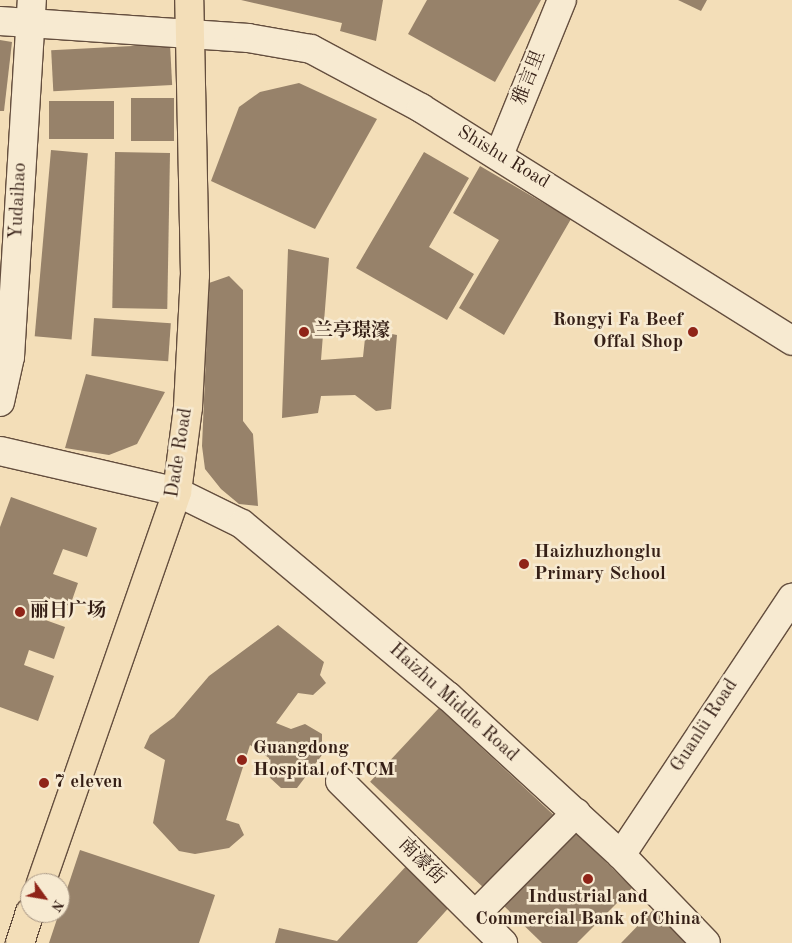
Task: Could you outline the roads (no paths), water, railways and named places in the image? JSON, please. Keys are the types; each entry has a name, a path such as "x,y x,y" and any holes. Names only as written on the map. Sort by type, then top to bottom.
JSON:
{"main road":[{"name":"Dade Road","path":"45,873 178,492 188,407 195,276 189,0"},
{"path":"20,943 27,923"}],"street":[{"name":"雅言里","path":"499,156 562,0"},
{"name":"Shishu Road","path":"0,21 30,12 191,35 248,38 311,49 499,156 792,341"},
{"name":"Yudaihao","path":"0,402 10,357 30,12"},
{"name":"Haizhu Middle Road","path":"0,450 178,492 242,524 296,565 576,813 621,855 706,943"},
{"name":"Guanlü Road","path":"621,855 792,598"},
{"name":"南濠街","path":"340,781 503,943"},
{"path":"475,915 576,813"}],"place":[{"name":"兰亭璟濠","path":"304,332"},
{"name":"Rongyi Fa Beef Offal Shop","path":"693,332"},
{"name":"Haizhuzhonglu Primary School","path":"524,564"},
{"name":"丽日广场","path":"20,612"},
{"name":"Guangdong Hospital of TCM","path":"242,760"},
{"name":"7 eleven","path":"44,783"},
{"name":"Industrial and Commercial Bank of China","path":"588,879"}]}
